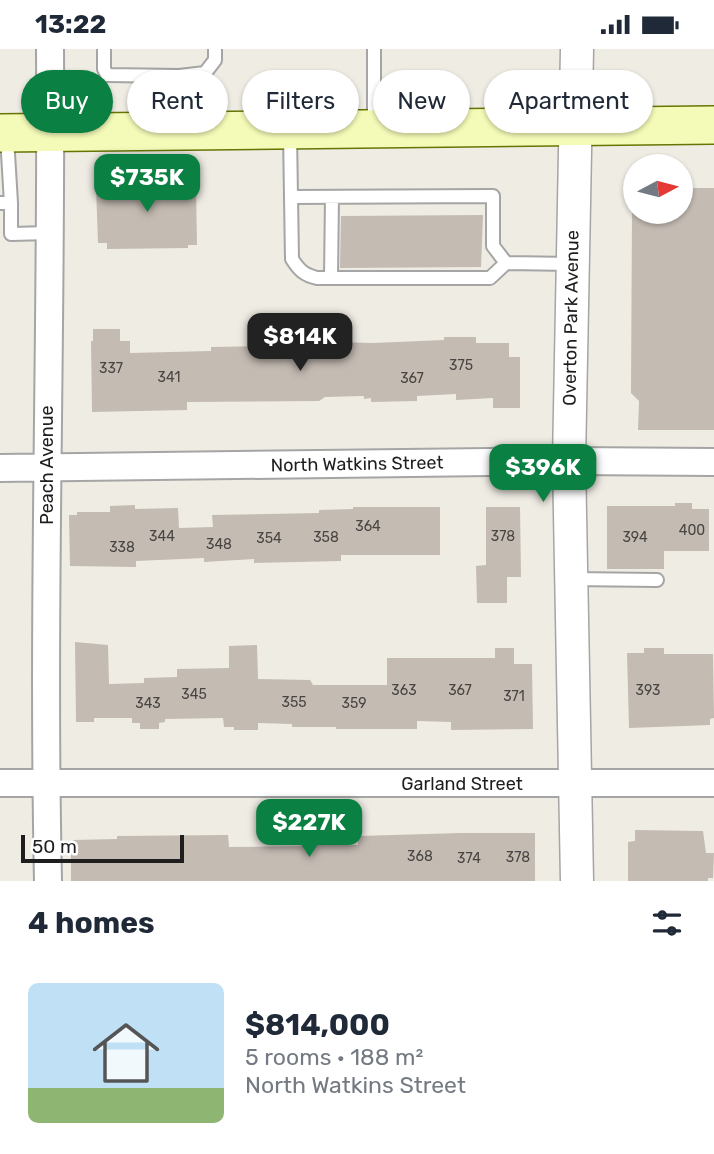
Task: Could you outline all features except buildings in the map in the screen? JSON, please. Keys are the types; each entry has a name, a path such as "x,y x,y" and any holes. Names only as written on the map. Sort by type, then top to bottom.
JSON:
{"main road":[{"path":"653,126 714,125"},
{"path":"3,133 21,133"}],"street":[{"name":"Peach Avenue","path":"50,49 50,70"},
{"name":"Overton Park Avenue","path":"576,70 577,49"},
{"name":"Peach Avenue","path":"48,881 46,468 51,133"},
{"name":"Overton Park Avenue","path":"575,133 569,461 577,881"},
{"name":"North Watkins Street","path":"0,468 569,461 714,462"},
{"name":"Garland Street","path":"0,783 714,783"}],"lane":[{"path":"104,49 104,69 107,75 127,75"},
{"path":"207,70 215,60 215,49"},
{"path":"374,49 374,70"},
{"path":"3,133 6,203 11,234 49,233"},
{"path":"290,133 292,259 306,275 331,278 490,278 506,263 572,264"},
{"path":"291,197 493,196 493,246 506,263"},
{"path":"331,278 332,197"},
{"path":"571,579 657,580"}]}
